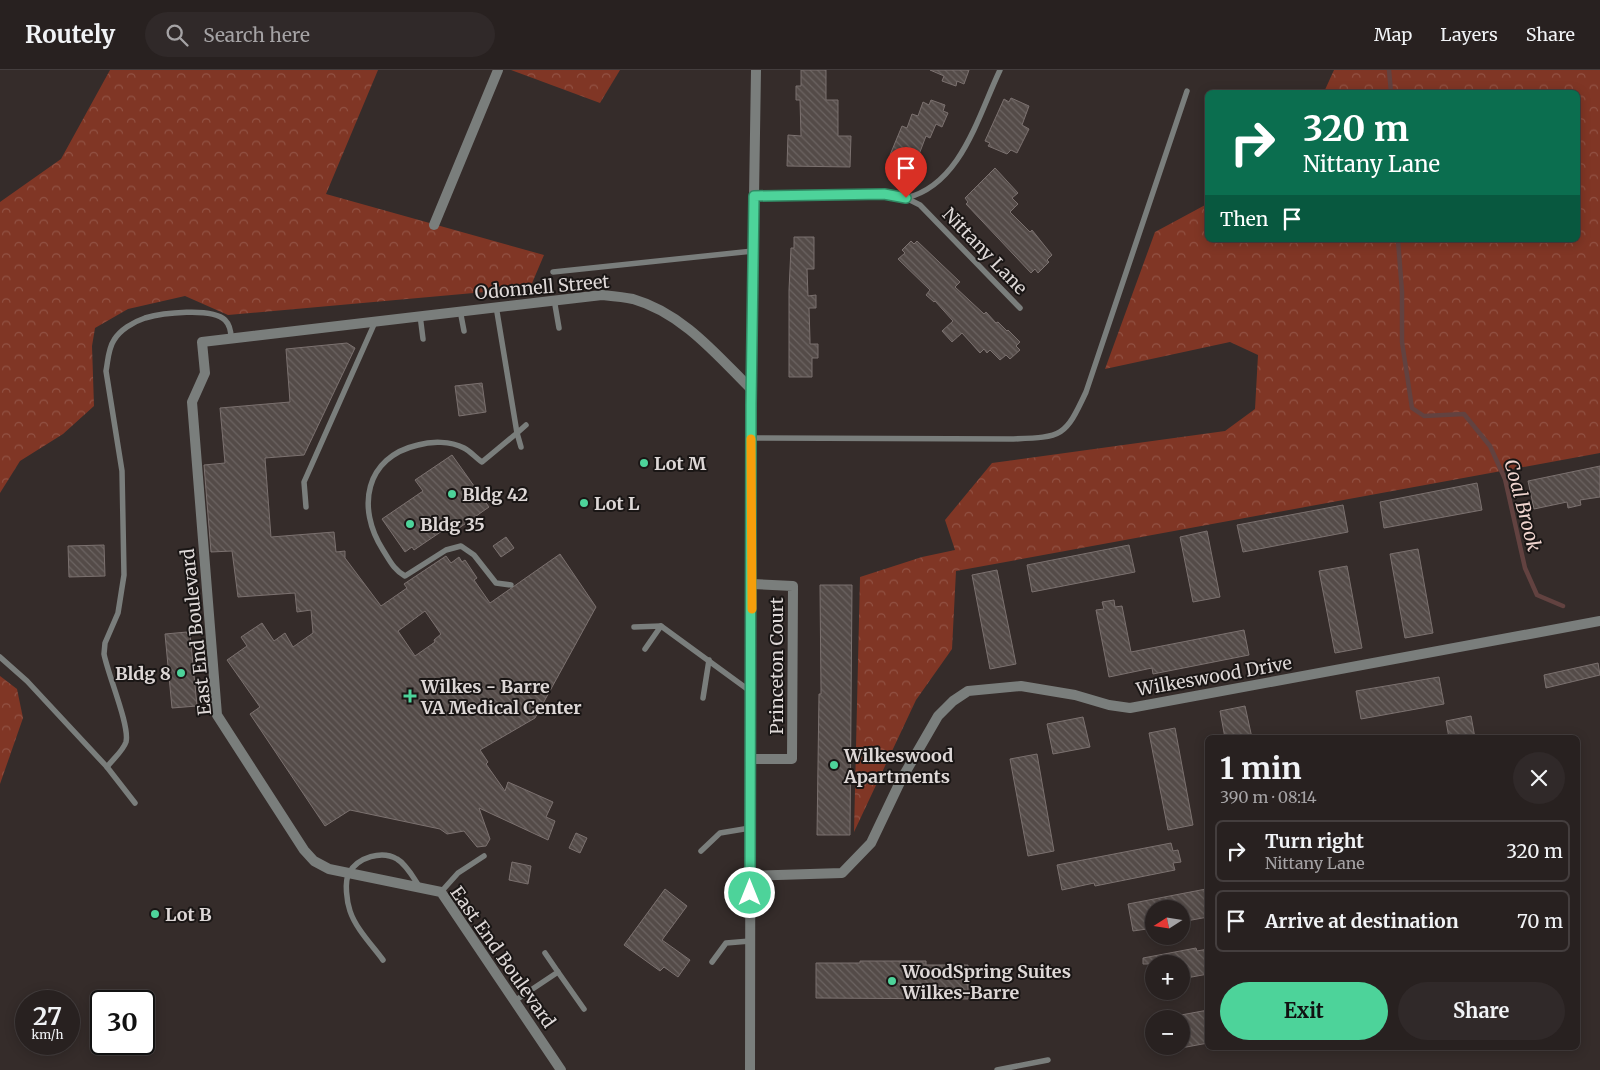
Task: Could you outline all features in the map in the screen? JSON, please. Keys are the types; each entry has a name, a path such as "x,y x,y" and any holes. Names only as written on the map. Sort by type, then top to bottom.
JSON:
{"street":[{"path":"434,225 498,70"},
{"path":"750,1070 751,389 756,70"},
{"name":"Odonnell Street","path":"394,318 602,295 632,299 663,312 689,328 751,389"},
{"name":"East End Boulevard","path":"394,318 202,342 205,373 192,402 217,715 304,850 322,866 441,892 516,1000 561,1070"},
{"name":"Princeton Court","path":"751,759 792,759 793,586 752,584"},
{"name":"Wilkeswood Drive","path":"750,876 842,874 871,843 917,751 938,716 953,700 968,691 1021,686 1076,694 1109,705 1130,708 1600,622"}],"lane":[{"path":"906,198 922,194 946,176 964,149 1000,70"},
{"path":"751,438 1014,439 1046,438 1062,433 1072,422 1086,392 1187,91"},
{"name":"Nittany Lane","path":"754,196 884,194 906,198 920,205 1020,308"},
{"path":"553,272 753,251"},
{"path":"554,299 560,328"},
{"path":"496,306 521,447"},
{"path":"460,310 464,331"},
{"path":"107,767 124,747 127,739 125,725 104,654 105,643 118,613 124,574 122,471 106,370 108,355 113,341 121,332 144,318 162,314 205,313 218,316 228,325 232,338"},
{"path":"420,315 423,339"},
{"path":"306,507 304,482 376,320"},
{"path":"511,585 496,583 474,555 461,546 446,550 405,576 397,572 374,535 369,520 368,507 371,487 376,473 385,460 398,451 430,442 447,443 464,448 482,462 526,425"},
{"path":"634,627 661,626 752,692"},
{"path":"646,649 661,626"},
{"path":"0,657 27,680 107,767 135,803"},
{"path":"703,698 710,660"},
{"path":"701,851 720,833 750,828"},
{"path":"441,892 458,873 484,856"},
{"path":"383,960 350,912 347,890 349,873 366,857 391,857 401,862 419,886"},
{"path":"712,962 726,943 750,941"},
{"path":"545,953 584,1009"},
{"path":"516,1000 558,972"},
{"path":"997,1070 1048,1060"}],"green space":[{"path":"110,70 378,70 326,194 544,255 530,288 228,315 185,296 128,309 95,328 92,346 94,406 63,434 20,461 0,493 0,202 61,159"},
{"path":"511,70 620,70 600,103"},
{"path":"1334,70 1600,70 1600,453 956,571 952,649 916,700 854,832 860,577 922,557 955,550 945,520 992,463 1225,431 1255,409 1258,355 1230,342 1105,369 1155,232 1205,205 1205,242 1580,242 1580,90 1325,90"},
{"path":"0,676 17,689 23,718 0,784"}],"building":[{"path":"801,70 826,70 826,100 838,100 838,136 851,136 850,167 787,166 788,135 801,136 800,100 796,100 796,86 801,86"},
{"path":"930,70 969,70 964,84 957,81 956,86 942,81 944,76"},
{"path":"1011,98 1029,106 1022,125 1029,129 1017,153 1011,150 1007,154 988,146 990,143 985,141 1004,99 1009,102"},
{"path":"931,100 945,105 943,111 948,113 942,127 936,124 930,138 926,136 915,165 909,163 906,168 894,163 896,157 890,155 902,126 907,128 912,114 918,116 923,102 929,105"},
{"path":"995,168 1018,193 1012,198 1018,204 1010,212 1030,232 1032,230 1052,255 1047,260 1049,262 1038,273 1035,269 1031,273 966,204 968,202 965,198"},
{"path":"794,237 814,237 814,269 807,269 808,296 816,295 816,308 809,308 810,344 818,344 818,358 812,358 812,377 789,377 789,290 791,248 794,248"},
{"path":"911,241 914,244 917,241 960,282 955,287 984,314 986,312 996,323 998,322 1020,342 1016,346 1020,350 1010,359 1006,355 1000,360 990,350 987,353 984,349 980,353 962,333 952,342 942,331 953,321 935,301 926,295 930,290 898,259 905,253 902,250"},
{"path":"347,343 355,348 304,455 265,458 271,537 334,532 336,552 345,551 345,558 381,606 407,588 404,584 446,556 451,563 459,557 462,562 465,560 477,578 474,580 490,603 560,554 596,607 535,718 480,750 488,762 486,764 505,791 508,782 553,802 546,817 555,821 548,840 479,808 490,839 486,846 477,847 464,831 447,834 440,829 350,810 325,826 250,714 260,707 227,660 247,646 241,637 262,623 274,641 285,633 293,647 313,633 311,610 297,612 295,593 238,597 232,551 211,552 204,465 225,463 220,408 290,402 286,349","holes":["425,611 441,634 434,640 435,642 415,656 398,631"]},
{"path":"482,383 486,412 459,416 455,386"},
{"path":"452,455 489,507 452,533 448,527 414,550 412,547 405,552 382,519 423,491 415,480"},
{"path":"1600,466 1600,497 1580,500 1581,505 1568,508 1567,502 1534,509 1528,481"},
{"path":"1477,483 1482,510 1384,528 1380,502"},
{"path":"1343,505 1348,532 1243,552 1237,525"},
{"path":"1207,531 1220,597 1193,602 1180,537"},
{"path":"506,537 514,548 501,557 493,546"},
{"path":"104,545 105,576 69,577 68,546"},
{"path":"1129,545 1135,572 1032,592 1027,565"},
{"path":"1418,549 1433,633 1405,638 1390,554"},
{"path":"1347,566 1362,648 1335,653 1319,571"},
{"path":"997,570 1016,664 990,669 972,575"},
{"path":"820,585 852,585 850,835 817,835 819,694 821,694"},
{"path":"1114,600 1115,607 1122,606 1131,652 1244,630 1249,655 1153,674 1152,668 1109,677 1096,610 1104,609 1102,602"},
{"name":"Bldg 8","path":"187,632 187,634 190,634 197,706 172,708 165,634"},
{"path":"1598,663 1600,675 1546,688 1544,675"},
{"path":"1439,677 1444,704 1361,719 1356,691"},
{"path":"1245,706 1251,735 1224,735 1220,711"},
{"path":"1471,716 1474,735 1448,735 1446,721"},
{"path":"1083,717 1090,747 1053,754 1047,724"},
{"path":"1175,728 1193,825 1168,830 1149,733"},
{"path":"1037,754 1054,851 1028,856 1010,759"},
{"path":"576,833 587,838 580,853 569,848"},
{"path":"1171,843 1173,851 1178,850 1181,862 1173,863 1175,870 1095,886 1094,883 1062,890 1057,865"},
{"path":"512,862 531,866 528,884 509,880"},
{"path":"665,889 687,906 662,940 690,960 678,977 664,967 660,971 624,945"},
{"path":"1205,889 1205,918 1190,920 1190,900 1149,900"},
{"path":"1145,901 1145,929 1133,931 1128,904"},
{"path":"1196,948 1197,951 1205,950 1205,975 1190,977 1190,955 1159,955"},
{"name":"WoodSpring Suites Wilkes-Barre","path":"860,961 926,961 926,965 968,965 968,999 816,998 816,963 860,963"},
{"path":"1205,1011 1205,1044 1190,1046 1190,1013"}],"waterway":[{"name":"Coal Brook","path":"1389,70 1391,90"},
{"name":"Coal Brook","path":"1398,242 1402,292 1402,342 1412,408 1424,416 1464,414 1490,446 1505,479 1525,568 1537,595 1563,606"}],"slow traffic":[{"path":"751,439 752,609"}],"place":[{"name":"Lot M","path":"644,463"},
{"name":"Bldg 42","path":"452,494"},
{"name":"Lot L","path":"584,503"},
{"name":"Bldg 35","path":"410,524"},
{"name":"Bldg 8","path":"181,673"},
{"name":"Wilkes - Barre VA Medical Center","path":"410,696"},
{"name":"Wilkeswood Apartments","path":"834,765"},
{"name":"Lot B","path":"155,914"},
{"name":"WoodSpring Suites Wilkes-Barre","path":"892,981"}],"route":[{"path":"750,893 752,692 751,405 754,196 884,194 906,198"}]}
